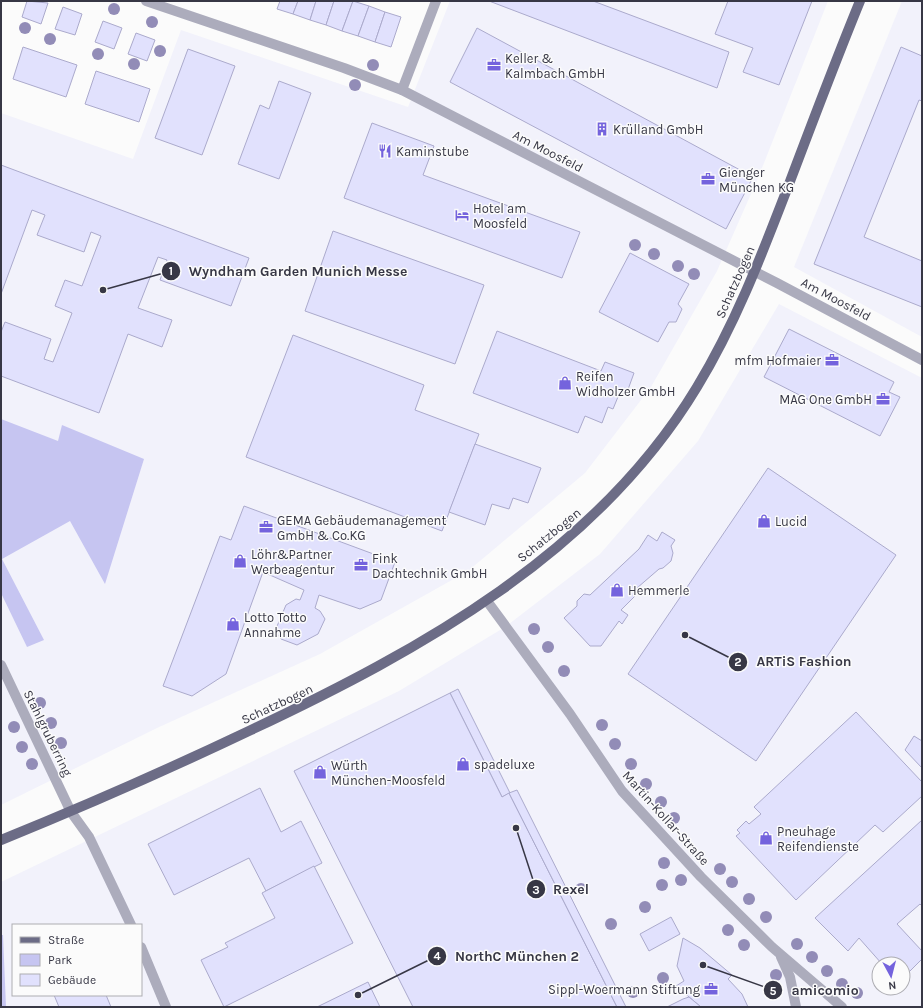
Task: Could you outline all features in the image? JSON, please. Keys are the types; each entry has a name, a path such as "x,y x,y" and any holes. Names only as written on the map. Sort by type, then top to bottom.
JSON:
{"main road":[{"name":"Schatzbogen","path":"1,840 71,812 184,762 327,694 402,654 487,600 576,532 637,470 696,388 724,338 756,272 860,1"}],"street":[{"name":"Am Moosfeld","path":"146,1 344,68 402,90 756,272 922,360"},
{"path":"402,90 436,1"},
{"name":"Martin-Kollar-Straße","path":"487,600 570,714 622,791 701,877 781,955 842,1007"},
{"name":"Stahlgruberring","path":"1,665 71,812 89,837 131,924"},
{"path":"142,949 166,1007"},
{"path":"781,955 790,977 796,1007"}],"shaded area":[{"path":"450,1 828,1 758,178 717,271 651,387 585,473 468,571 320,654 157,728 1,805 1,113 133,159 181,30 408,107"},
{"path":"902,1 922,1 922,337 794,267"},
{"path":"779,304 922,378 922,1007 1,1007 1,882 399,691 505,627 600,554 698,441"}],"green space":[{"path":"1,419 58,441 62,425 144,459 105,584 70,521 2,559 44,640 27,647 1,593"},
{"path":"1,935 3,935 6,1007 1,1007"}],"building":[{"path":"27,1 48,3 41,24 22,17"},
{"path":"280,1 298,1 293,14 277,9"},
{"path":"298,1 316,1 310,20 293,14"},
{"path":"316,1 334,1 326,25 310,20"},
{"path":"334,1 353,1 342,31 326,25"},
{"path":"353,1 369,6 358,36 342,31"},
{"path":"489,1 593,1 729,52 717,88"},
{"path":"728,1 812,1 779,85 743,72 753,48 715,34"},
{"path":"369,6 385,12 375,42 358,36"},
{"path":"63,7 82,14 75,35 55,29"},
{"path":"385,12 401,17 391,47 375,42"},
{"path":"103,21 122,28 114,49 95,42"},
{"name":"Krülland GmbH","path":"477,28 753,177 726,229 450,82"},
{"path":"136,33 155,40 147,61 128,54"},
{"path":"23,47 77,65 66,97 13,79"},
{"path":"901,47 922,56 922,101 919,100 864,237 922,261 922,307 814,264"},
{"path":"188,49 235,66 202,155 155,138"},
{"path":"96,71 150,89 139,122 85,104"},
{"path":"279,81 311,93 279,179 238,164 260,105 269,109"},
{"name":"Hotel am Moosfeld","path":"372,123 434,146 423,175 580,232 562,278 344,198"},
{"path":"1,165 249,258 231,306 160,280 167,260 158,257 138,308 172,320 162,347 128,334 99,413 1,376 1,332 5,322 51,339 44,359 53,362 72,313 55,306 65,280 82,286 101,236 91,232 84,252 37,235 45,215 32,210 1,294"},
{"path":"333,231 484,285 455,364 305,311"},
{"path":"630,253 689,284 678,304 682,309 676,322 669,322 658,342 599,312"},
{"path":"789,329 894,382 889,392 900,397 880,436 764,377"},
{"path":"497,331 601,371 605,362 634,373 626,395 620,392 613,409 608,407 602,423 585,416 578,433 473,393"},
{"path":"293,335 424,385 415,410 479,434 442,531 246,457"},
{"path":"475,444 541,468 528,503 513,498 509,509 492,504 485,525 449,512"},
{"path":"768,468 896,555 756,761 628,674"},
{"path":"244,506 395,562 381,600 360,609 319,595 315,608 320,611 325,619 318,634 297,645 281,639 275,631 286,605 296,599 300,600 304,590 263,572 226,674 192,696 163,686 220,536 231,540"},
{"name":"Hemmerle","path":"662,532 675,540 671,546 673,553 671,561 637,588 640,591 621,610 628,615 622,624 619,621 601,646 590,646 564,618 577,606 577,601 584,594 590,595 639,549 648,535 657,541"},
{"path":"458,689 510,793 502,797 450,693"},
{"path":"450,693 502,797 509,793 617,1007 413,1007 294,771"},
{"path":"856,712 922,782 922,796 883,832 875,825 796,900 736,836 740,833 737,830 746,821 749,824 761,814 754,807"},
{"path":"914,736 922,741 922,768 905,750"},
{"path":"260,788 281,832 301,821 322,863 266,891 249,858 174,895 148,844"},
{"path":"517,790 626,1007 617,1007 509,793"},
{"path":"922,820 922,906 920,904 897,924 922,951 922,959 911,970 911,956 875,956 859,938 848,951 815,918"},
{"path":"314,866 353,943 224,1007 201,960 228,947 225,943 275,918 262,893"},
{"path":"671,917 680,934 649,951 640,934"},
{"path":"683,938 700,948 732,975 728,979 742,994 748,1007 701,1007 676,986 684,981 677,966"},
{"path":"368,982 380,1007 317,1007"},
{"path":"54,996 106,996 111,1007 59,1007"},
{"path":"689,997 701,1007 667,1007 683,999"}],"place":[{"name":"Keller & Kalmbach GmbH","path":"494,65"},
{"name":"Krülland GmbH","path":"602,129"},
{"name":"Kaminstube","path":"385,151"},
{"name":"Gienger München KG","path":"708,179"},
{"name":"Hotel am Moosfeld","path":"462,215"},
{"name":"Wyndham Garden Munich Messe","path":"103,290"},
{"name":"mfm Hofmaier","path":"832,360"},
{"name":"Reifen Widholzer GmbH","path":"565,383"},
{"name":"MAG One GmbH","path":"883,399"},
{"name":"Lucid","path":"764,521"},
{"name":"GEMA Gebäudemanagement GmbH & Co.KG","path":"266,527"},
{"name":"Löhr&Partner Werbeagentur","path":"240,561"},
{"name":"Fink Dachtechnik GmbH","path":"361,565"},
{"name":"Hemmerle","path":"617,590"},
{"name":"Lotto Totto Annahme","path":"233,624"},
{"name":"ARTiS Fashion","path":"685,635"},
{"name":"spadeluxe","path":"463,764"},
{"name":"Würth München-Moosfeld","path":"320,772"},
{"name":"Rexel","path":"516,828"},
{"name":"Pneuhage Reifendienste","path":"766,838"},
{"name":"amicomio","path":"703,965"},
{"name":"Sippl-Woermann Stiftung","path":"711,989"},
{"name":"NorthC München 2","path":"358,995"}]}
